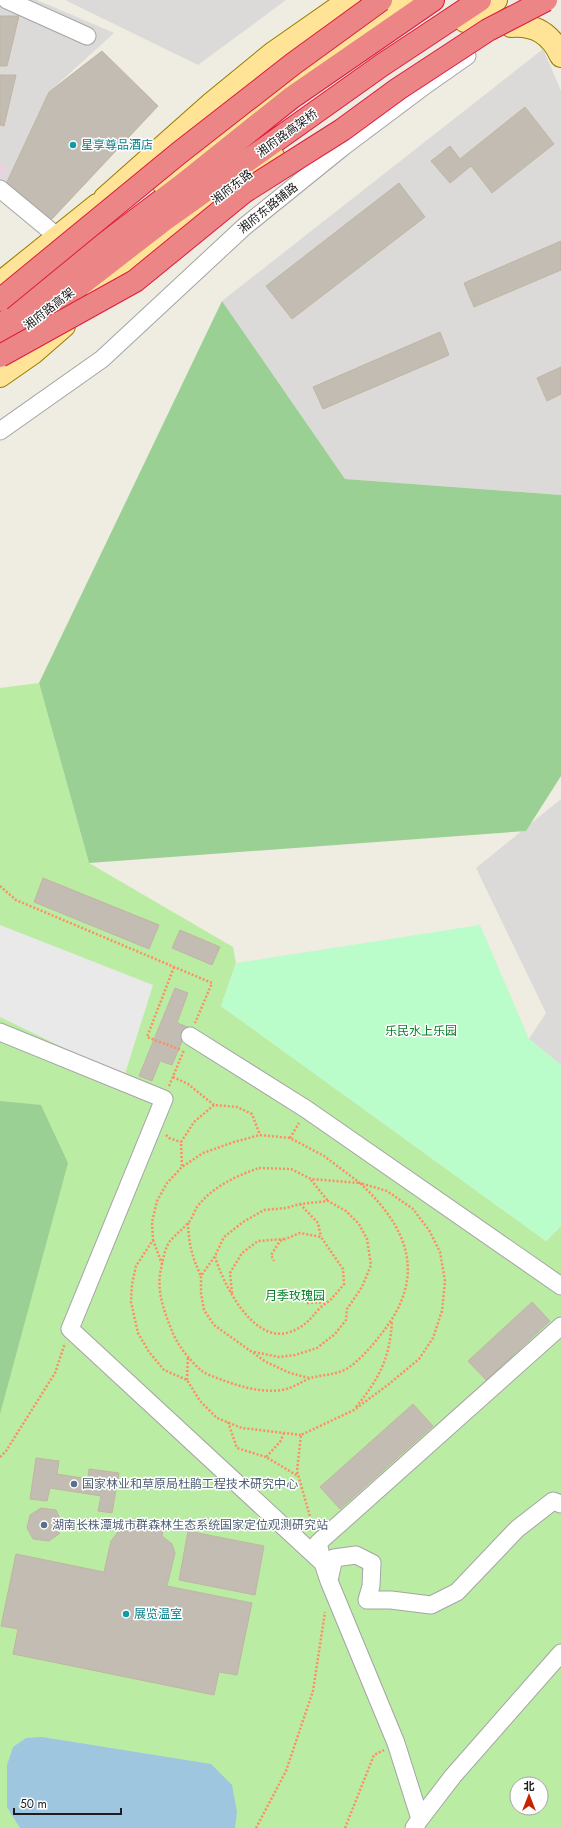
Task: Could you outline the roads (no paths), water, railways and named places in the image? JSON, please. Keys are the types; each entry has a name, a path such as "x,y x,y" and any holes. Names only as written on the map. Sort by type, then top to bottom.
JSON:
{"highway":[{"path":"0,300 191,144 293,64 381,0"},
{"name":"湘府路高架桥","path":"95,262 182,186 291,98 434,0"},
{"name":"湘府路高架桥","path":"95,262 171,216 382,65 480,0"},
{"path":"0,356 134,281 244,192 342,130 398,89 532,0"},
{"path":"488,30 547,0"},
{"name":"湘府路高架","path":"0,326 95,262"},
{"name":"湘府路高架","path":"0,347 95,262"}],"main road":[{"path":"0,283 97,205 212,103 273,54 349,0"},
{"path":"97,205 157,183 359,32 406,0"},
{"name":"湘府东路","path":"0,376 33,353 125,272 245,176 388,72 496,0"},
{"path":"511,26 531,26 542,31 551,38 561,56"}],"street":[{"path":"7,0 87,36"},
{"name":"湘府东路辅路","path":"0,431 102,359 244,227 343,147 426,84 547,0"},
{"path":"0,189 58,237"},
{"path":"0,1032 164,1099 70,1329 323,1563"},
{"path":"187,1043 306,1109 561,1286"},
{"path":"417,1823 396,1743 329,1581 318,1543 561,1326"},
{"path":"329,1581 334,1558 356,1555 372,1563 371,1586 367,1600 391,1600 431,1605 457,1592 517,1529 553,1501 561,1504"},
{"path":"417,1823 453,1776 561,1653"}],"water":[{"path":"42,1737 211,1764 232,1785 237,1812 235,1828 20,1828 7,1807 7,1765 13,1747 26,1738"}],"place":[{"name":"星享尊品酒店","path":"73,145"},
{"name":"国家林业和草原局杜鹃工程技术研究中心","path":"74,1484"},
{"name":"湖南长株潭城市群森林生态系统国家定位观测研究站","path":"44,1525"},
{"name":"展览温室","path":"126,1614"}],"park label":[{"name":"乐民水上乐园","path":"421,1031"},
{"name":"月季玫瑰园","path":"295,1296"}]}
